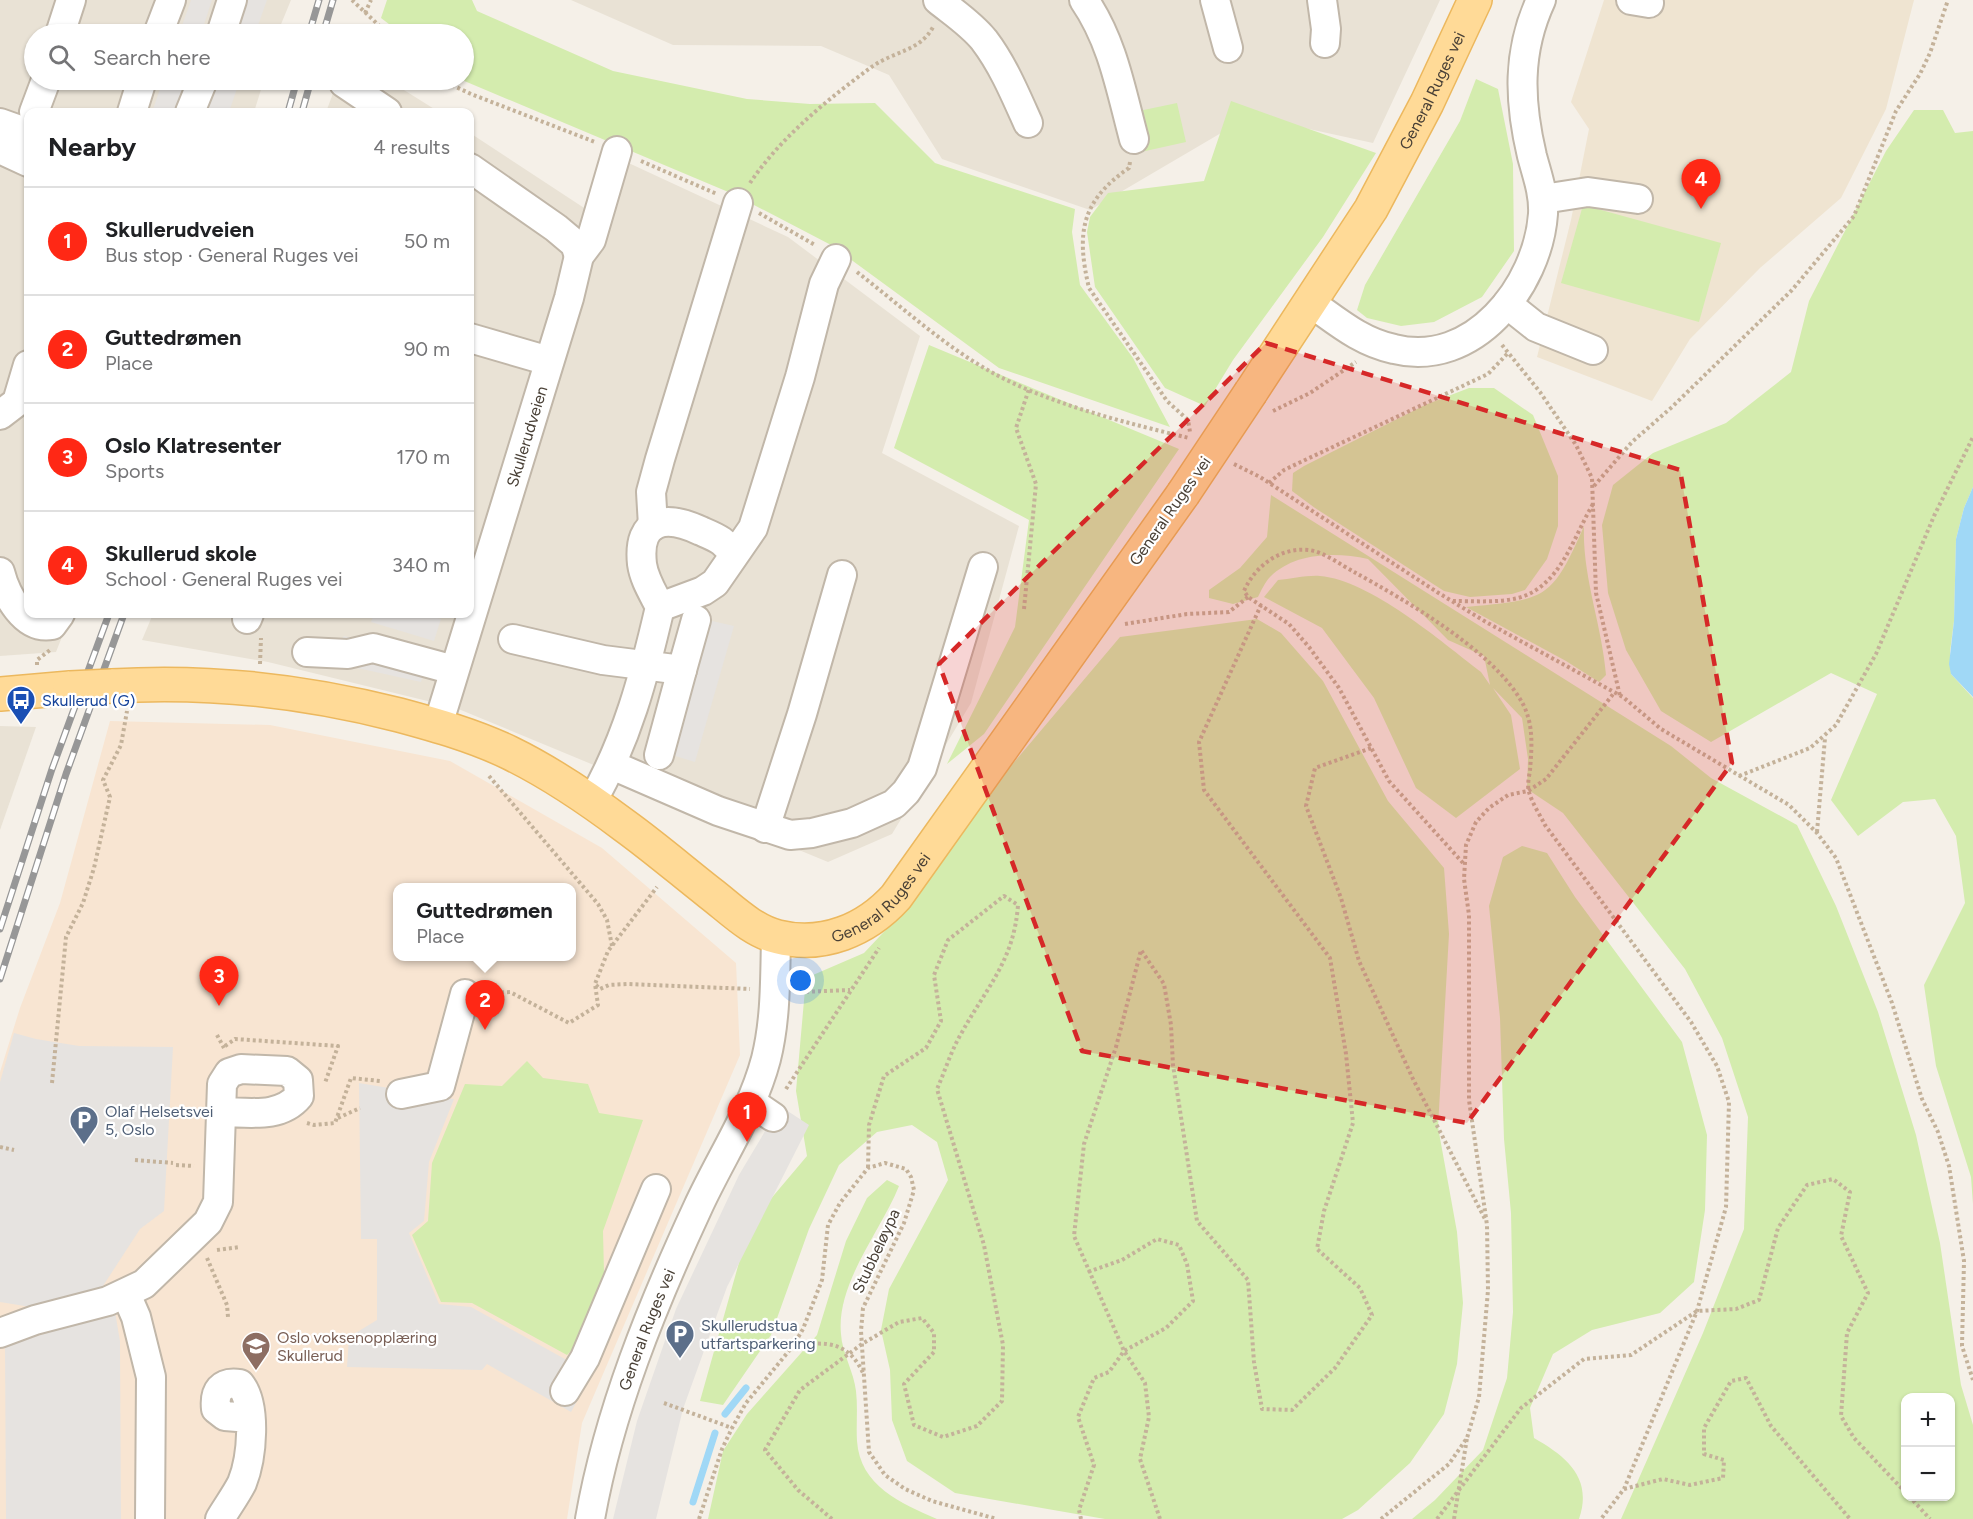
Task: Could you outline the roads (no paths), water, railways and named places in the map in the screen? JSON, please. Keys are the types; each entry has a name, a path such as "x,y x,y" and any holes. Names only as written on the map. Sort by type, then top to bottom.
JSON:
{"main road":[{"name":"General Ruges vei","path":"777,937 824,939 860,927 886,908 947,829 1183,494 1257,404 1311,303 1371,209 1427,103 1475,0"},
{"path":"0,694 70,688 120,697 180,684 282,691 353,703 438,725 510,753 591,803 624,825 752,926 777,937"}],"street":[{"path":"63,24 71,0"},
{"path":"162,24 171,0"},
{"path":"224,24 232,0"},
{"path":"1084,0 1102,31 1112,55 1134,139"},
{"path":"1215,0 1228,48"},
{"path":"1322,0 1326,29 1325,43"},
{"path":"1311,303 1351,332 1386,347 1420,352 1465,341 1486,325 1507,304 1523,282 1534,257 1540,233 1543,199 1521,90 1521,63 1541,0"},
{"path":"940,2 983,39 1014,90 1028,123"},
{"path":"32,108 41,90"},
{"path":"133,108 139,90"},
{"path":"192,108 199,90"},
{"path":"354,90 381,108"},
{"path":"0,149 24,160"},
{"name":"Skullerudveien","path":"474,583 478,562 549,361 569,298 579,256 591,240 617,151"},
{"path":"474,171 556,228 575,244 579,256"},
{"path":"1543,199 1588,192 1638,199"},
{"path":"653,526 651,492 738,203"},
{"path":"660,607 703,591 715,583 745,543 762,505 800,377 824,284 836,259"},
{"path":"1507,304 1536,327 1593,350"},
{"path":"474,339 549,361"},
{"path":"0,415 17,402 24,378"},
{"path":"591,803 612,765 647,664 660,607 642,565 645,538 653,526 661,521 672,521 691,526 720,539 733,556"},
{"path":"612,765 765,828 790,835 812,833 852,823 894,804 906,792 922,768 983,567"},
{"path":"0,572 12,600 24,613"},
{"path":"765,828 802,714 842,575"},
{"path":"28,618 33,623 43,627 52,625 57,618"},
{"name":"Skullerudveien","path":"438,725 467,618"},
{"path":"658,755 696,621"},
{"path":"513,639 594,658 682,669"},
{"path":"307,652 348,654 373,648 454,670"},
{"name":"General Ruges vei","path":"590,1519 608,1445 648,1324 699,1204 769,1104 777,937"},
{"path":"393,1089 440,1086 465,994"},
{"path":"0,1333 35,1320 108,1301 144,1284 213,1214 218,1202 221,1112"},
{"path":"565,1391 585,1358 656,1189"},
{"path":"126,1294 136,1317 152,1377 150,1519"},
{"path":"220,1519 241,1484 248,1462 250,1418"}],"water":[{"path":"1973,487 1973,697 1951,674 1949,664 1954,621 1956,539 1964,508"}],"waterway":[{"path":"725,1414 746,1388"},
{"path":"693,1502 715,1433"}],"railway":[{"path":"312,24 319,0"},
{"path":"326,24 333,0"},
{"path":"289,108 294,90"},
{"path":"303,108 308,90"},
{"path":"0,929 52,769 108,618"},
{"path":"0,979 66,774 123,618"}],"place":[{"name":"Skullerud skole","path":"1701,209"},
{"name":"Skullerud (G)","path":"21,726"},
{"name":"Oslo Klatresenter","path":"219,1006"},
{"name":"Guttedrømen","path":"485,1030"},
{"name":"Skullerudveien","path":"747,1142"},
{"name":"Olaf Helsetsvei 5, Oslo","path":"84,1146"},
{"name":"Skullerudstua utfartsparkering","path":"680,1360"},
{"name":"Oslo voksenopplæring Skullerud","path":"256,1372"}]}
